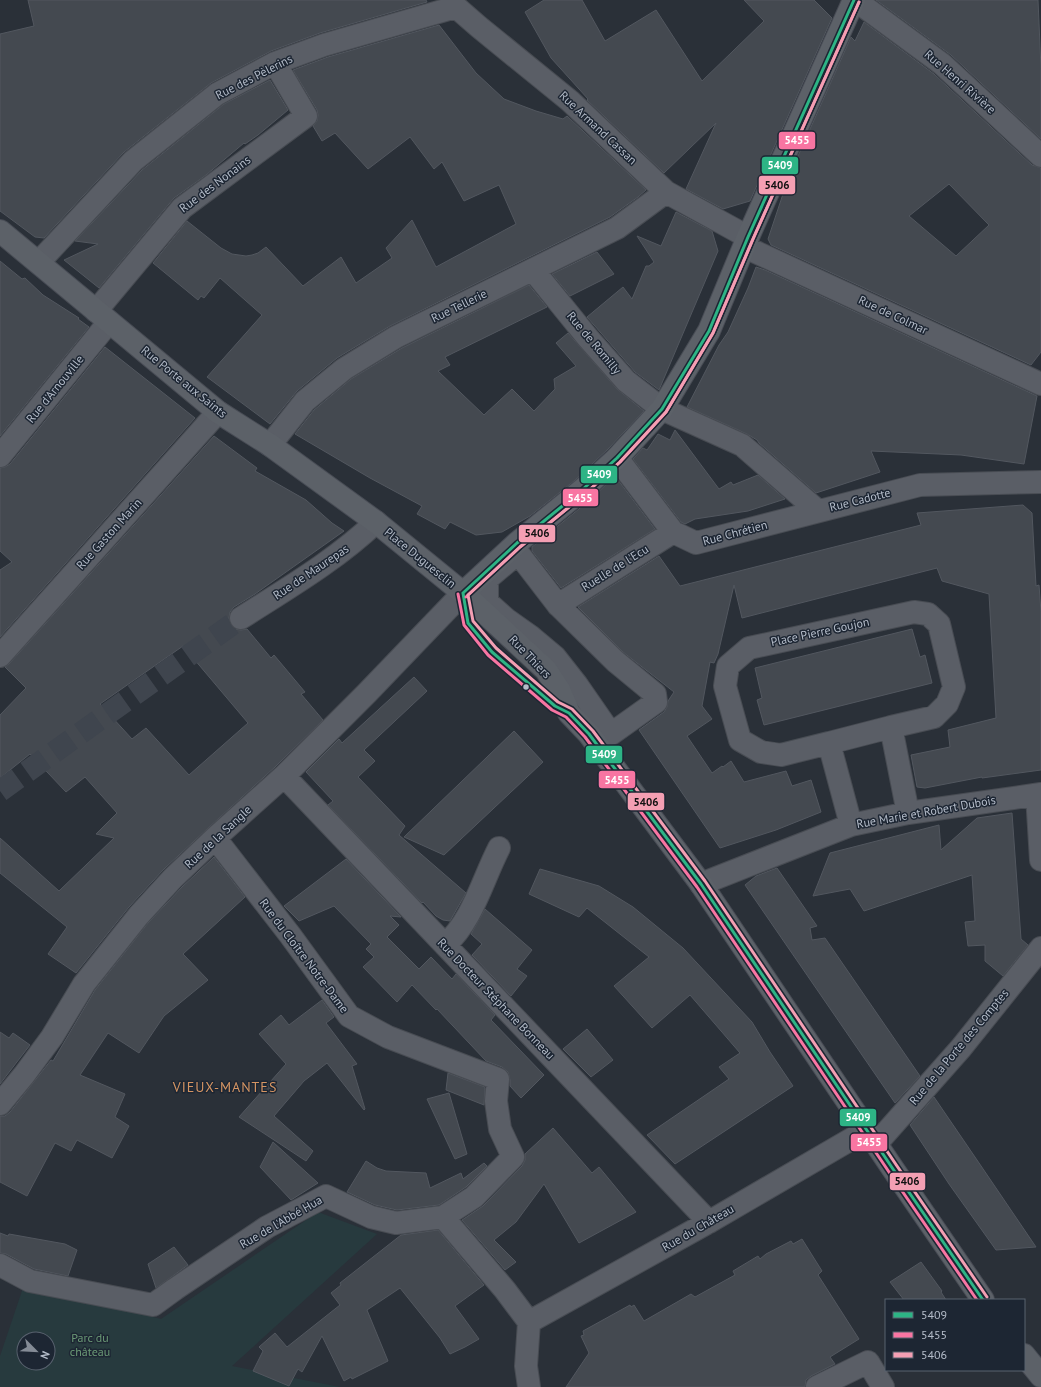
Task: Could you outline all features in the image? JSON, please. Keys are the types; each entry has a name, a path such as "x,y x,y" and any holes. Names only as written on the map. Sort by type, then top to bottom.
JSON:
{"main road":[{"path":"463,593 517,543 582,490 618,458 662,409 709,331 854,0"},
{"name":"Rue Porte aux Saints","path":"0,231 218,412 270,445 376,522"},
{"name":"Place Duguesclin","path":"376,522 463,593"},
{"name":"Rue Thiers","path":"463,593 546,670 559,690 569,713 589,734 701,884 871,1137 982,1299"},
{"path":"1025,1350 1041,1358"},
{"path":"1025,1356 1041,1376"}],"street":[{"name":"Rue Henri Rivière","path":"854,0 942,64 1041,156"},
{"name":"Rue Armand Cassan","path":"454,3 570,101 666,192 747,242"},
{"name":"Rue des Pèlerins","path":"39,262 133,161 217,94 275,64 324,45 454,3"},
{"name":"Rue des Nonains","path":"103,316 182,208 306,116 275,64"},
{"name":"Rue Tellerie","path":"270,445 305,401 344,369 396,337 617,228 666,192"},
{"name":"Rue de Colmar","path":"747,242 1041,384"},
{"name":"Rue de Romilly","path":"533,270 588,338 626,381 662,409"},
{"name":"Rue d'Arnouville","path":"0,456 103,316"},
{"name":"Rue Cadotte","path":"662,409 742,445 818,511 920,485 1041,482"},
{"name":"Rue Gaston Marin","path":"0,656 218,412"},
{"name":"Rue Chrétien","path":"618,458 673,532 696,543 818,511"},
{"name":"Rue de Maurepas","path":"242,618 312,573 356,542 376,522"},
{"name":"Ruelle de l'Ecu","path":"558,604 673,532"},
{"path":"518,553 558,604 615,661 655,694 656,702 611,734 577,685 555,657 530,636 506,619 487,602 487,579 518,553"},
{"name":"Rue de la Sangle","path":"0,1104 29,1069 52,1037 84,984 107,953 139,915 215,838 284,776 367,693 463,593"},
{"name":"Place Pierre Goujon","path":"914,612 928,614 939,624 954,687 947,704 934,717 829,743 781,755 761,752 740,740 725,686 728,666 749,648 914,612"},
{"path":"891,727 908,813"},
{"path":"829,743 851,825"},
{"name":"Rue Docteur Stéphane Bonneau","path":"284,776 709,1222"},
{"path":"1039,795 1041,860"},
{"name":"Rue Marie et Robert Dubois","path":"701,884 851,825 908,813 1039,795"},
{"name":"Rue du Cloître Notre-Dame","path":"215,838 290,935 349,1016 388,1037 498,1079 496,1101 500,1129 513,1157 474,1197 443,1217"},
{"path":"445,945 455,936 471,910 499,848"},
{"name":"Rue de la Porte des Comptes","path":"871,1137 961,1048 1041,948"},
{"name":"Rue du Château","path":"529,1322 709,1222 871,1137"},
{"name":"Rue de l'Abbé Hua","path":"0,1266 30,1281 153,1305 174,1288 268,1227 326,1196 371,1218 396,1223 443,1217"},
{"path":"443,1217 505,1290 529,1322 526,1366 529,1387"},
{"path":"817,1387 868,1362 883,1387"}],"green space":[{"name":"Parc du château","path":"318,1212 377,1234 232,1366 340,1387 0,1387 0,1356 24,1285 161,1319"}],"building":[{"path":"28,0 426,0 427,2 320,33 271,51 211,83 124,152 44,238 35,237 0,211 0,34 34,26"},
{"path":"544,0 582,0 605,41 656,10 702,81 764,21 744,0 814,0 832,18 750,201 723,209 686,189 716,123 664,173 587,100 588,99 551,58 525,12"},
{"path":"876,0 1038,0 1041,69 1041,139 951,55"},
{"path":"864,22 934,74 1032,165 1041,168 1041,352 1031,365 771,245 768,239 784,191 782,192 851,37 855,41","holes":["949,184 989,225 956,256 909,216"]},
{"path":"439,25 476,73 504,99 563,119 567,116 646,190 610,217 390,326 337,358 297,391 270,424 207,377 262,315 220,278 204,298 201,296 198,300 153,263 187,221 221,248 232,254 246,256 252,255 258,253 266,247 303,286 341,257 356,283 392,258 386,248 412,220 436,267 516,224 499,185 464,201 442,162 434,169 410,137 368,169 335,133 322,141 313,126 317,121 317,110 293,70 328,57"},
{"path":"270,80 288,110 258,135 245,144 244,143 206,175 174,198 99,288 64,260 98,244 75,241 142,170 224,104"},
{"path":"676,212 712,231 718,251 659,390 635,372 587,317 623,287 632,299 646,266 649,266 654,262 637,236 661,246"},
{"path":"597,252 614,274 570,296 552,274"},
{"path":"0,261 22,279 25,278 43,295 79,318 78,319 89,327 0,436"},
{"path":"756,267 1037,396 1024,464 961,455 871,451 880,472 816,493 757,440 687,407 719,345 728,332"},
{"path":"529,285 547,307 445,357 450,365 438,371 484,415 512,389 534,411 555,389 554,379 576,366 556,343 568,333 617,389 644,411 608,449 574,481 530,516 502,532 476,535 450,522 445,529 417,514 422,506 370,478 295,434 314,410 351,379 402,348"},
{"path":"105,347 195,418 0,637 0,570 12,562 0,551 0,468 10,464"},
{"path":"675,430 719,489 731,482 733,485 758,475 785,499 748,511 695,519 685,524 681,522 633,459 643,448 647,450 658,434 670,440"},
{"path":"214,436 257,468 255,471 306,500 332,523 344,531 255,594 234,607 230,612 229,618 230,624 235,629 247,629 271,658 274,655 305,692 301,694 323,720 275,767 164,869 129,907 76,973 48,954 67,927 0,873 0,838 59,891 114,838 96,834 117,813 85,777 66,792 30,754 0,778 0,715 26,688 5,667","holes":["183,646 248,723 189,775 146,728 132,739 100,704"]},
{"path":"615,476 655,529 561,588 532,551 532,547 590,500"},
{"path":"1023,505 1032,513 1036,586 1039,585 1041,612 1041,770 982,777 925,788 917,787 911,755 950,747 948,730 996,718 989,594 942,581 937,568 742,618 734,585 718,654 714,663 710,662 702,706 712,719 687,736 712,773 731,761 744,782 786,771 792,786 811,780 821,812 776,830 720,848 639,730 664,712 668,701 674,692 623,652 578,607 659,556 680,586 921,525 917,513"},
{"path":"912,629 920,657 925,655 932,683 764,725 757,700 762,698 755,668"},
{"path":"414,677 427,691 364,750 375,761 358,777 405,826 399,835 466,893 450,921 443,920 436,916 423,902 422,903 328,805 333,801 306,772 339,739 342,743"},
{"path":"514,731 543,762 444,855 404,837"},
{"path":"1012,813 1021,939 1028,945 1003,976 985,961 985,945 968,946 965,922 975,921 972,875 864,911 850,889 813,896 830,853 939,825 941,850 977,818"},
{"path":"214,857 245,897 183,954 208,980 164,1016 139,1053 108,1033 80,1075 125,1094 115,1117 129,1126 112,1158 77,1140 71,1151 55,1143 27,1196 0,1182 0,1116 5,1116 10,1112 51,1060 53,1061 95,990 148,923 182,887"},
{"path":"346,859 401,917 390,916 399,925 387,937 419,969 431,957 452,979 456,974 495,1015 491,1020 544,1075 521,1098 510,1086 508,1072 502,1067 486,1061 412,985 397,1002 363,967 374,957 366,949 371,944 334,906 299,921 284,906"},
{"path":"777,868 817,926 810,928 812,940 825,938 920,1076 895,1103 745,885 756,876"},
{"path":"540,869 599,886 633,907 683,948 752,1022 793,1086 675,1164 647,1135 729,1079 719,1067 740,1053 690,995 652,1028 614,986 649,957 587,908 579,917 529,894"},
{"path":"485,909 532,950 517,969 527,976 511,996 472,955 482,944 471,934"},
{"path":"322,1000 334,1017 326,1023 357,1064 352,1066 365,1109 364,1110 327,1063 304,1081 274,1116 313,1151 306,1161 239,1117 286,1064 259,1034 281,1015 289,1025"},
{"path":"587,1029 613,1060 591,1077 563,1049"},
{"path":"0,1032 9,1038 13,1033 30,1045 0,1084"},
{"path":"448,1073 485,1087 484,1105 446,1090"},
{"path":"449,1093 467,1154 455,1159 427,1099"},
{"path":"934,1097 1036,1247 996,1250 949,1184 910,1125"},
{"path":"553,1128 592,1173 599,1167 636,1212 579,1243 544,1184 516,1222 494,1240 516,1262 505,1270 462,1220 483,1206 522,1166 525,1160 525,1154"},
{"path":"273,1142 318,1183 291,1200 260,1167"},
{"path":"366,1161 377,1168 386,1171 426,1173 430,1188 461,1173 463,1179 484,1163 487,1166 466,1187 439,1205 397,1210 375,1205 347,1192"},
{"path":"438,1230 484,1285 455,1306 479,1339 450,1354 440,1338 400,1288 367,1310 388,1361 352,1379 351,1377 344,1381 322,1336 302,1372 298,1369 289,1386 253,1371 263,1351 259,1347 275,1333 287,1347 340,1305 331,1293 341,1285 340,1283 401,1235"},
{"path":"0,1233 8,1236 9,1234 65,1244 77,1250 68,1276 34,1269 6,1254 0,1253"},
{"path":"802,1239 822,1271 818,1275 859,1339 830,1357 835,1364 811,1376 806,1380 805,1387 566,1387 589,1353 581,1336 584,1335 583,1331 630,1305 631,1307 634,1305 644,1321 691,1294 695,1297 735,1275 733,1271 758,1256 760,1259 766,1254 791,1241 793,1244"},
{"path":"174,1247 188,1265 156,1288 148,1264"},
{"path":"921,1262 942,1291 941,1292 945,1299 903,1299 890,1282"}],"tunnel":[{"path":"0,791 241,618"}],"transit line":[{"name":"5409","path":"463,593 517,543 582,490 617,458 662,409 709,331 748,237 854,0"},
{"name":"5455","path":"466,597 520,547 585,494 620,462 666,412 713,333 753,239 859,2"},
{"name":"5406","path":"859,2 753,239 713,333 666,412 620,462 585,494 520,547 468,595 473,621 496,648 558,702 572,709 593,731 705,881 987,1297"},
{"name":"5409","path":"463,593 468,623 492,652 555,706 569,713 589,734 701,884 982,1299"},
{"name":"5455","path":"458,594 464,625 488,655 552,710 566,717 585,737 697,887 976,1299"}],"district":[{"name":"VIEUX-MANTES","path":"225,1087"}]}
